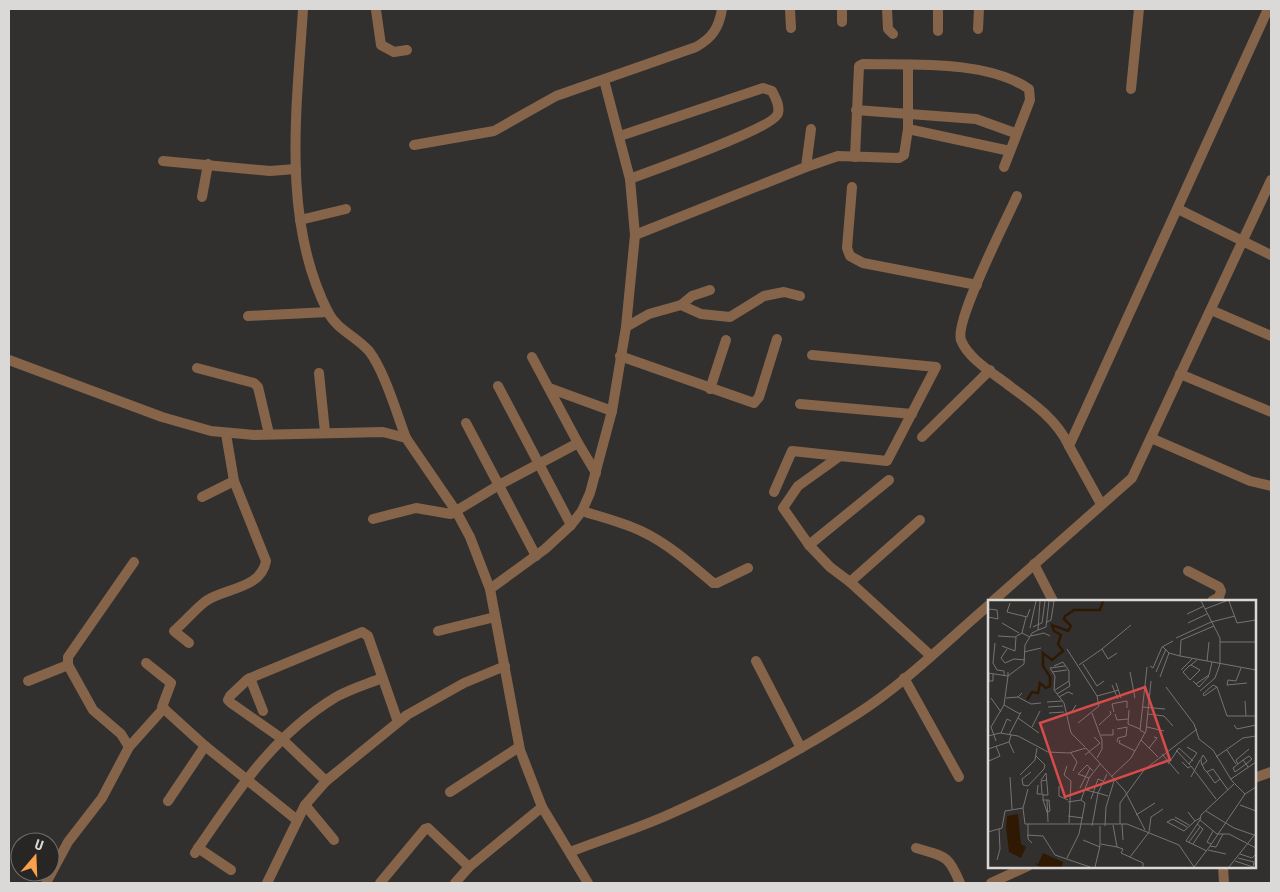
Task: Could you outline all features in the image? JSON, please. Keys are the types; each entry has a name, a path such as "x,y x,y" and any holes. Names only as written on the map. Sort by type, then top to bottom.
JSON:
{"street":[{"path":"303,9 296,169 300,220 318,288 328,312 339,326 364,346 375,360 406,438 456,511 470,537 490,589 519,747 542,806 588,883"},
{"path":"374,9 381,45 394,52 407,50"},
{"path":"414,146 494,131 556,96 684,52 708,40 717,29 722,9"},
{"path":"790,9 790,28"},
{"path":"842,9 842,22"},
{"path":"887,9 888,29 894,34"},
{"path":"938,9 938,31"},
{"path":"978,9 978,28"},
{"path":"1131,89 1139,9"},
{"path":"1069,446 1268,9"},
{"path":"635,235 834,157 902,157 906,152 908,129 908,64"},
{"path":"855,157 856,110 860,65 908,64 979,71 1025,86 1030,92 1030,100 1015,134 1004,167"},
{"path":"490,589 536,556 571,525 582,511 596,473 612,411 626,326 635,235 630,179 604,80"},
{"path":"620,136 763,88 772,91 777,101 779,112 777,116 756,128 719,146 630,179"},
{"path":"856,110 976,119 1015,134"},
{"path":"908,129 1010,151"},
{"path":"806,167 811,130"},
{"path":"163,160 270,171 296,169"},
{"path":"202,197 208,164"},
{"path":"994,600 1132,478 1271,180"},
{"path":"852,187 847,248 850,256 863,263 977,284"},
{"path":"1018,196 977,284 961,326 960,336 969,352 1045,413 1064,435 1101,504"},
{"path":"300,220 346,209"},
{"path":"1178,209 1271,255"},
{"path":"626,326 649,314 681,305 692,296 710,290"},
{"path":"681,305 700,314 730,317 764,296 784,292 800,296"},
{"path":"1211,310 1271,336"},
{"path":"248,316 328,312"},
{"path":"620,356 751,403 757,402 777,339"},
{"path":"710,389 726,340"},
{"path":"774,492 792,451 888,461 936,367 812,355"},
{"path":"532,357 578,444 596,473"},
{"path":"9,360 162,417 226,434 383,432 406,438"},
{"path":"197,368 254,383 258,387 269,434"},
{"path":"922,437 990,370"},
{"path":"319,373 325,432"},
{"path":"1180,374 1271,412"},
{"path":"498,386 571,525"},
{"path":"549,388 612,411"},
{"path":"800,404 912,414"},
{"path":"466,423 536,556"},
{"path":"189,643 174,631 206,601 252,581 266,565 266,557 234,481 226,434"},
{"path":"1151,438 1250,481 1271,486"},
{"path":"373,519 416,508 446,515 578,444"},
{"path":"840,456 798,486 783,508 809,545 830,567 850,582 932,656"},
{"path":"809,545 889,480"},
{"path":"202,497 234,481"},
{"path":"582,511 634,528 649,535 693,564 713,583 717,583 748,568"},
{"path":"850,582 920,520"},
{"path":"130,746 121,734 93,710 68,665 68,657 134,562"},
{"path":"1034,564 1052,600"},
{"path":"1188,571 1219,587 1221,591 1219,596 1213,600"},
{"path":"570,852 669,815 801,748 858,713 932,656 988,606"},
{"path":"438,631 495,616"},
{"path":"326,781 281,738 228,700 250,678 362,632 368,636 398,722"},
{"path":"756,661 801,748"},
{"path":"146,663 172,683 171,689 161,703 164,708 245,780 297,820"},
{"path":"28,681 68,665"},
{"path":"267,883 305,805 326,781 407,714 464,683 505,666"},
{"path":"250,678 263,711"},
{"path":"231,870 197,850 245,780 281,738 336,696 382,678"},
{"path":"904,678 959,777"},
{"path":"46,883 68,842 102,798 130,746 164,708"},
{"path":"168,801 205,746"},
{"path":"450,792 519,747"},
{"path":"1255,778 1271,772"},
{"path":"305,805 334,840"},
{"path":"454,883 470,867 542,806"},
{"path":"380,883 425,829 428,828 470,867"},
{"path":"916,848 949,860 960,883"},
{"path":"991,883 1026,867"},
{"path":"1223,867 1224,883"}]}
